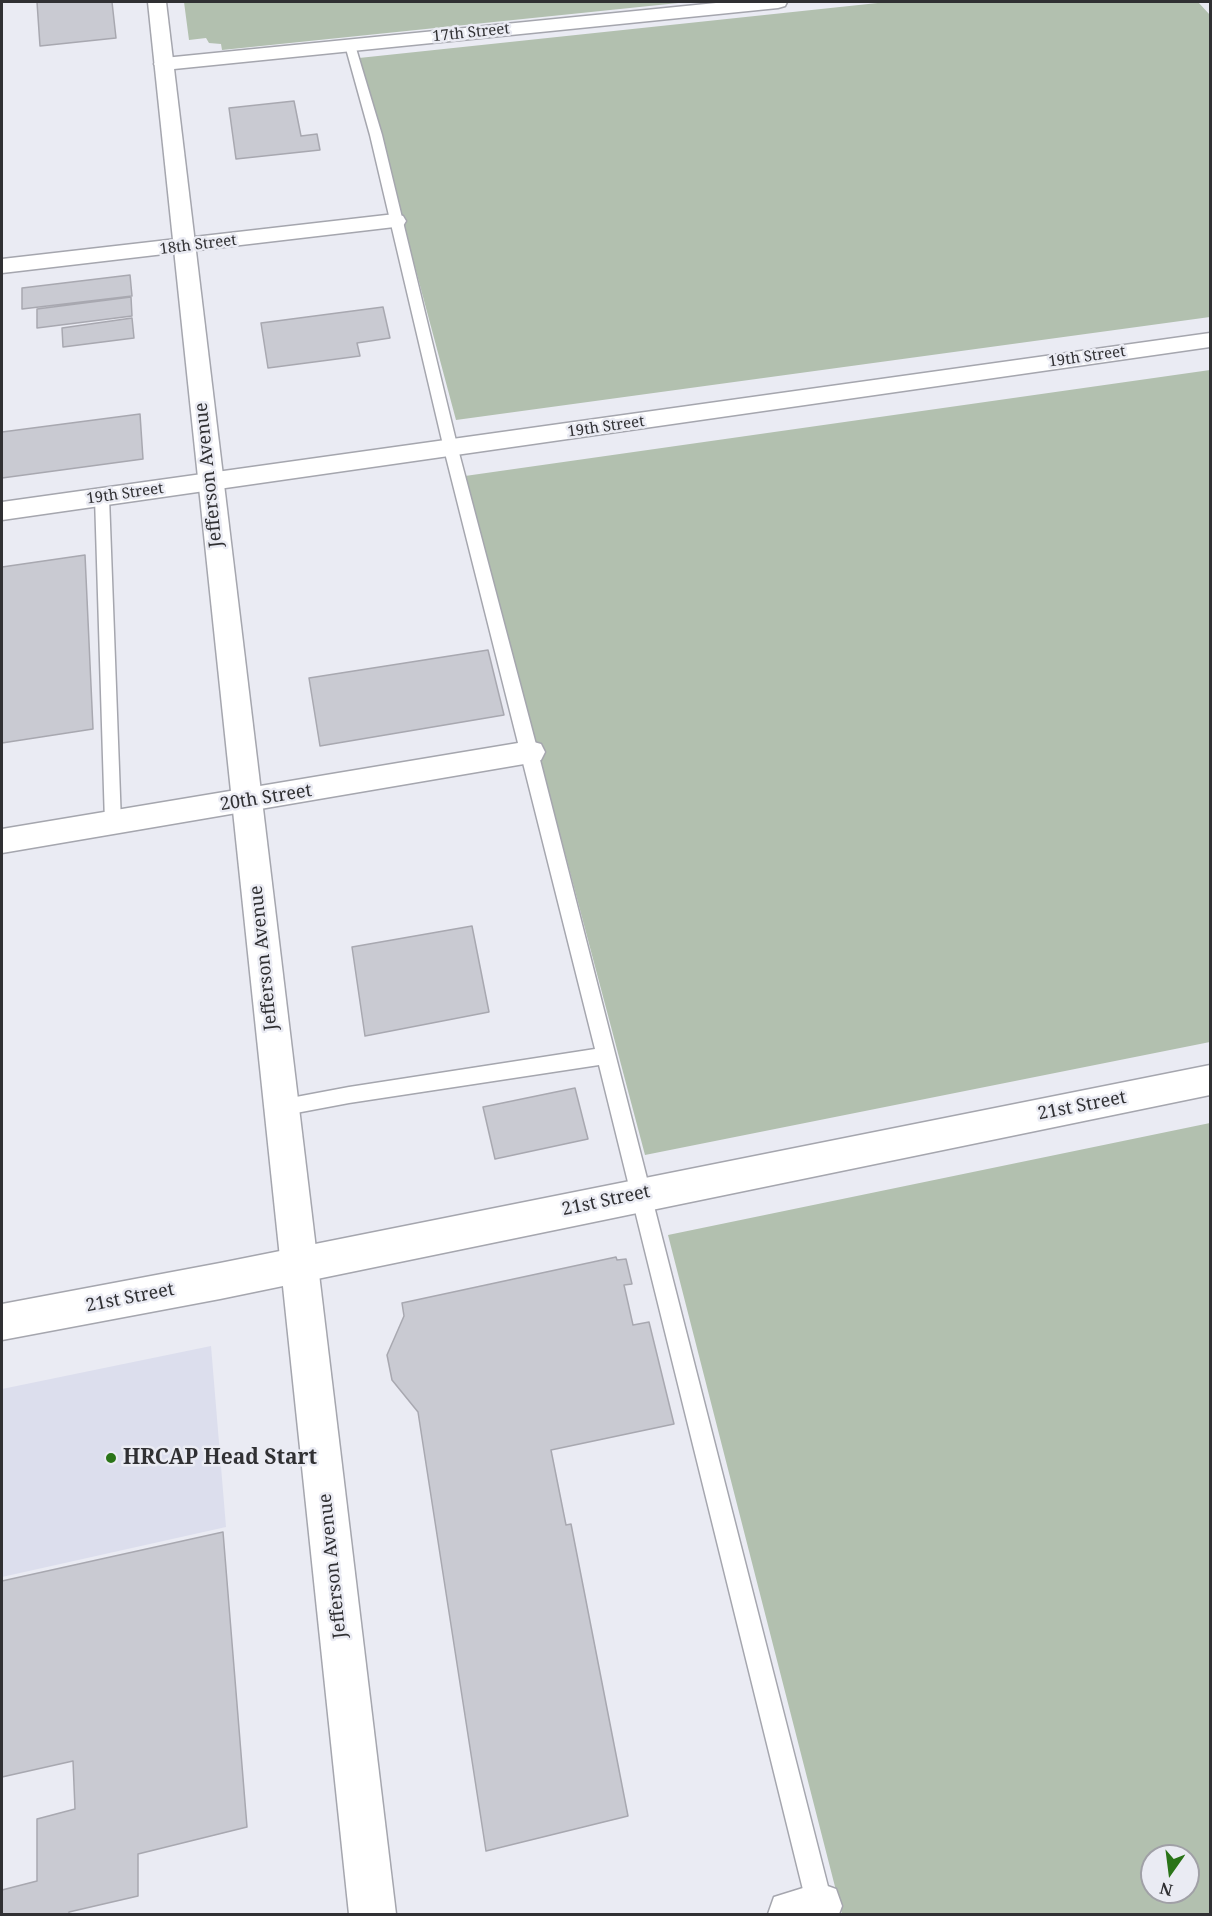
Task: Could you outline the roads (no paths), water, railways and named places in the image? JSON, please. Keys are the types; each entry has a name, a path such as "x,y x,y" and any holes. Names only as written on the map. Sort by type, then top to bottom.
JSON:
{"street":[{"name":"Jefferson Avenue","path":"157,2 280,1108 373,1914"},
{"name":"17th Street","path":"164,64 778,2"},
{"name":"18th Street","path":"2,266 395,221"},
{"name":"19th Street","path":"2,511 1210,340"},
{"name":"20th Street","path":"2,841 531,752"},
{"name":"21st Street","path":"2,1323 1210,1080"}],"lane":[{"path":"350,45 376,135 451,449 531,752 641,1194 811,1912"},
{"path":"102,497 113,823"},
{"path":"280,1108 349,1095 606,1056"}],"place":[{"name":"HRCAP Head Start","path":"111,1458"}]}
